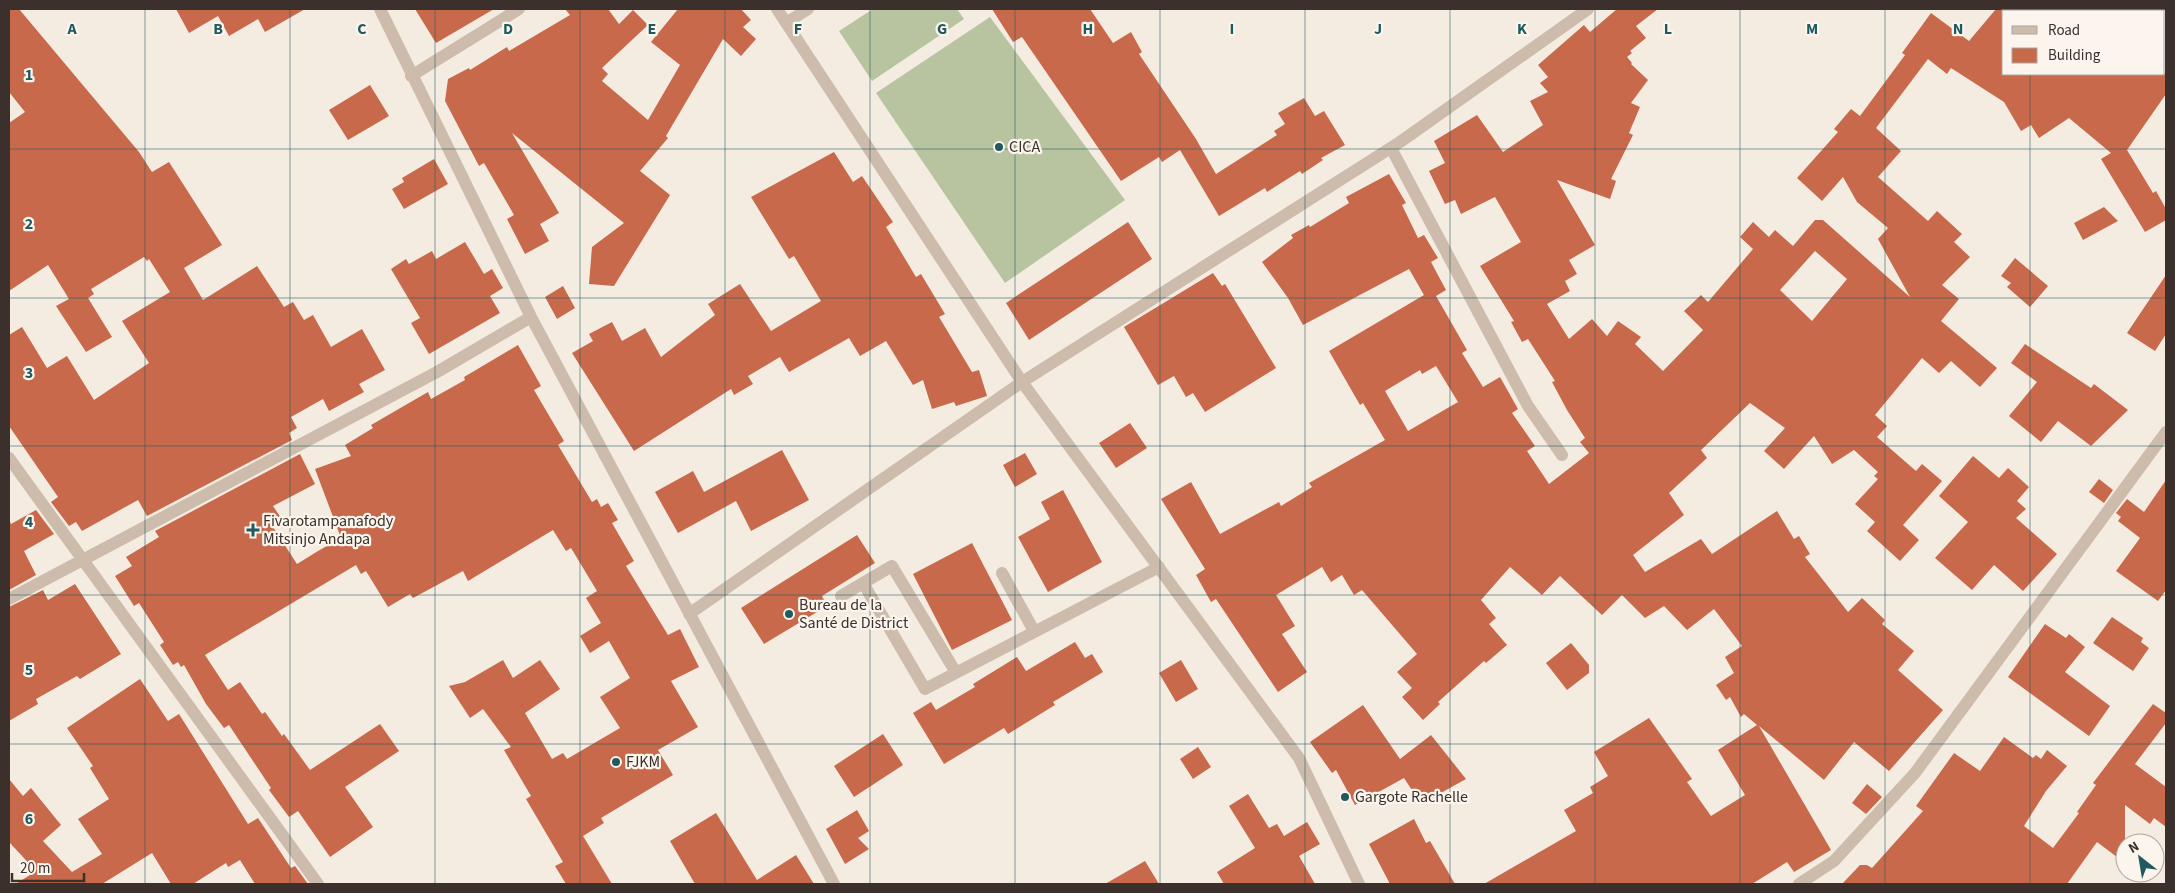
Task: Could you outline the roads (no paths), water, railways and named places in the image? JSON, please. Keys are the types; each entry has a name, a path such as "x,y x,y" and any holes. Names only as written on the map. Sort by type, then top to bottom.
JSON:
{"street":[{"path":"380,9 411,76 531,317 834,884"},
{"path":"411,76 519,9"},
{"path":"777,9 1022,382 1299,758 1358,884"},
{"path":"786,23 808,9"},
{"path":"689,614 1022,382 1391,148 1588,9"},
{"path":"1391,148 1528,406 1562,455"},
{"path":"9,599 437,372 531,317"},
{"path":"1798,884 1834,861 1915,773 2166,432"},
{"path":"9,458 318,884"},
{"path":"841,596 892,566 955,671"},
{"path":"863,583 925,689 955,671 1158,567"},
{"path":"1002,573 1034,631"}],"place":[{"name":"CICA","path":"999,147"},
{"name":"Fivarotampanafody Mitsinjo Andapa","path":"253,530"},
{"name":"Bureau de la Santé de District","path":"789,614"},
{"name":"FJKM","path":"616,762"},
{"name":"Gargote Rachelle","path":"1345,797"}]}
